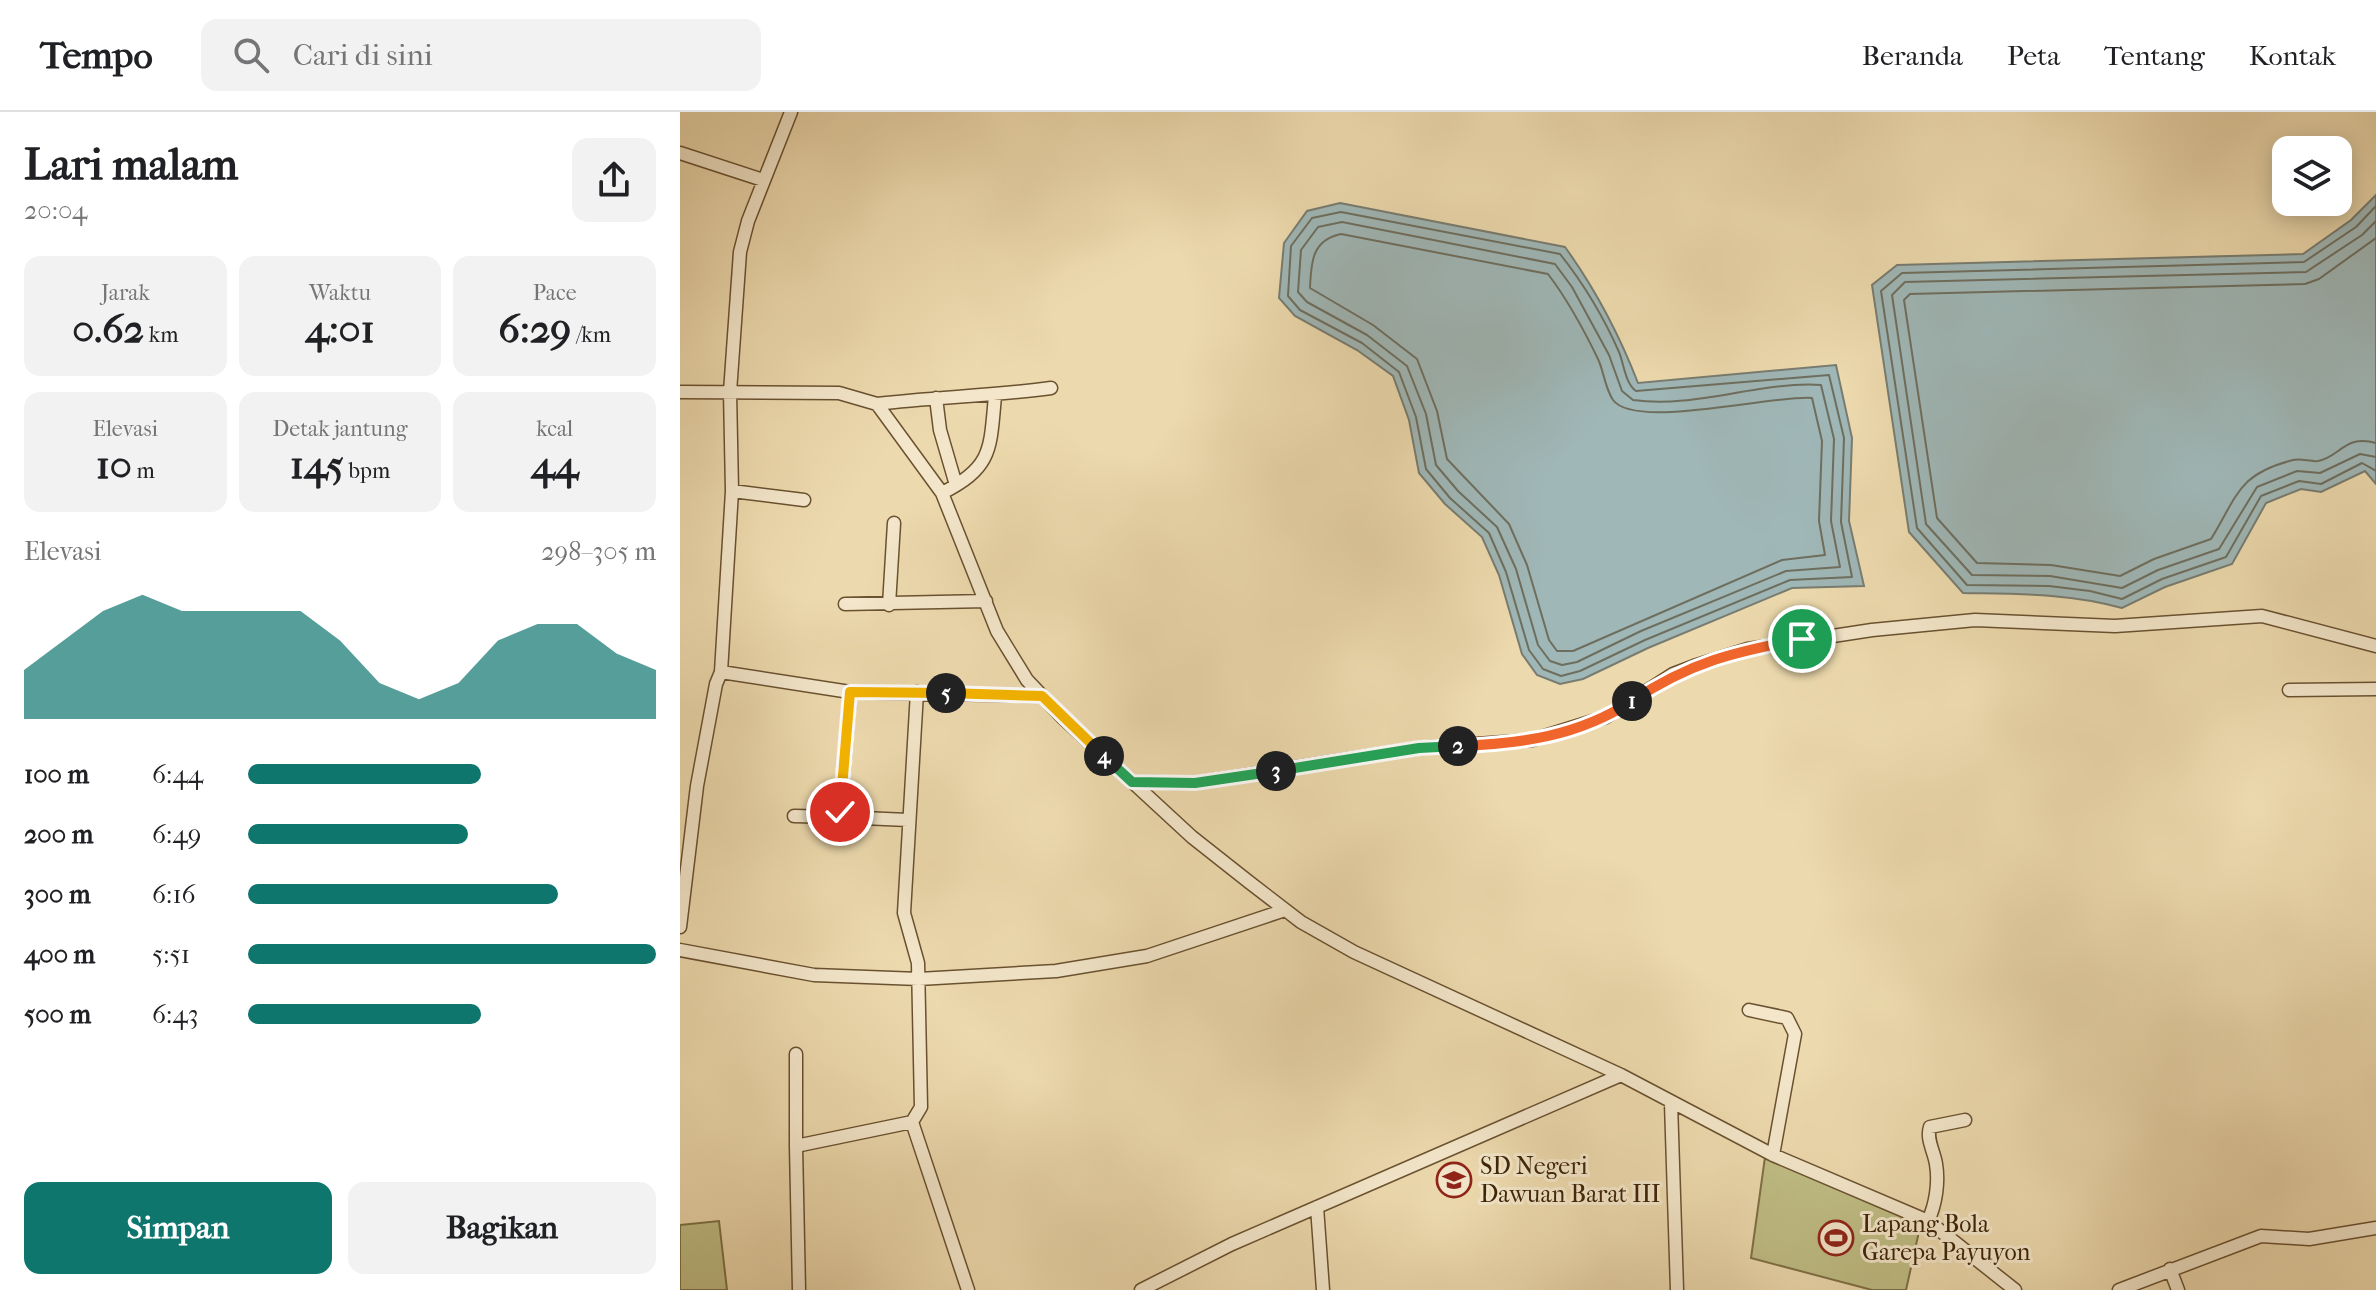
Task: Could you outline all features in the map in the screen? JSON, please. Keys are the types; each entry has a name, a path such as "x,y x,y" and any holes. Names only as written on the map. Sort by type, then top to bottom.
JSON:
{"street":[{"path":"680,927 697,786 716,684 721,672 732,491 730,392 740,252 763,180 791,112"},
{"path":"680,153 763,180"},
{"path":"680,392 839,393 877,404 995,396 1051,388"},
{"path":"942,493 969,478 987,457 995,396"},
{"path":"936,398 940,430 956,485"},
{"path":"877,404 942,493 1009,654 1042,696 1192,837 1285,910 1354,952 1621,1075 1773,1155 1928,1221 2015,1290"},
{"path":"732,491 804,500"},
{"path":"889,605 894,523"},
{"path":"845,604 986,601"},
{"path":"1132,782 1195,783 1419,748 1532,740 1606,717 1673,674 1694,666 1748,649 1872,630 1975,620 2115,626 2262,616 2376,646"},
{"path":"721,672 850,692 1042,696"},
{"path":"2289,690 2376,689"},
{"path":"840,817 850,692"},
{"path":"796,1146 912,1122 921,1107 919,979 915,946 905,919 917,692"},
{"path":"794,816 908,820"},
{"path":"680,950 814,975 919,979 1110,965 1197,942 1285,910"},
{"path":"1749,1010 1787,1018 1795,1034 1773,1155"},
{"path":"796,1054 799,1290"},
{"path":"1141,1290 1317,1207 1621,1075"},
{"path":"1671,1103 1677,1290"},
{"path":"1928,1221 1935,1204 1937,1167 1928,1132 1930,1127 1965,1120"},
{"path":"912,1122 968,1290"},
{"path":"1317,1207 1323,1290"},
{"path":"2119,1290 2261,1236 2309,1239 2376,1228"},
{"path":"2170,1269 2178,1290"}],"shaded area":[{"name":"Lapang Bola Garepa Payuyon","path":"1765,1157 1922,1218 1906,1290 1872,1290 1751,1258"},
{"path":"719,1221 727,1290 680,1290 680,1225"}],"water":[{"path":"2376,195 2376,484 2365,471 2321,492 2301,489 2266,503 2232,564 2165,587 2122,608 2063,597 1963,593 1909,532 1872,285 1897,265 2303,254 2351,220"},
{"path":"1340,203 1565,247 1606,313 1638,383 1836,365 1852,438 1849,521 1864,586 1792,588 1648,648 1583,679 1560,684 1537,675 1522,654 1499,575 1482,537 1445,504 1419,473 1409,420 1393,376 1357,350 1295,316 1279,298 1284,243 1307,211"}],"place":[{"name":"SD Negeri Dawuan Barat III","path":"1454,1180"},
{"name":"Lapang Bola Garepa Payuyon","path":"1836,1238"}],"route":[{"path":"840,812 850,692 1042,696 1132,782 1195,783 1419,748 1502,744 1568,732 1606,717 1673,674 1748,649 1802,639"}]}
